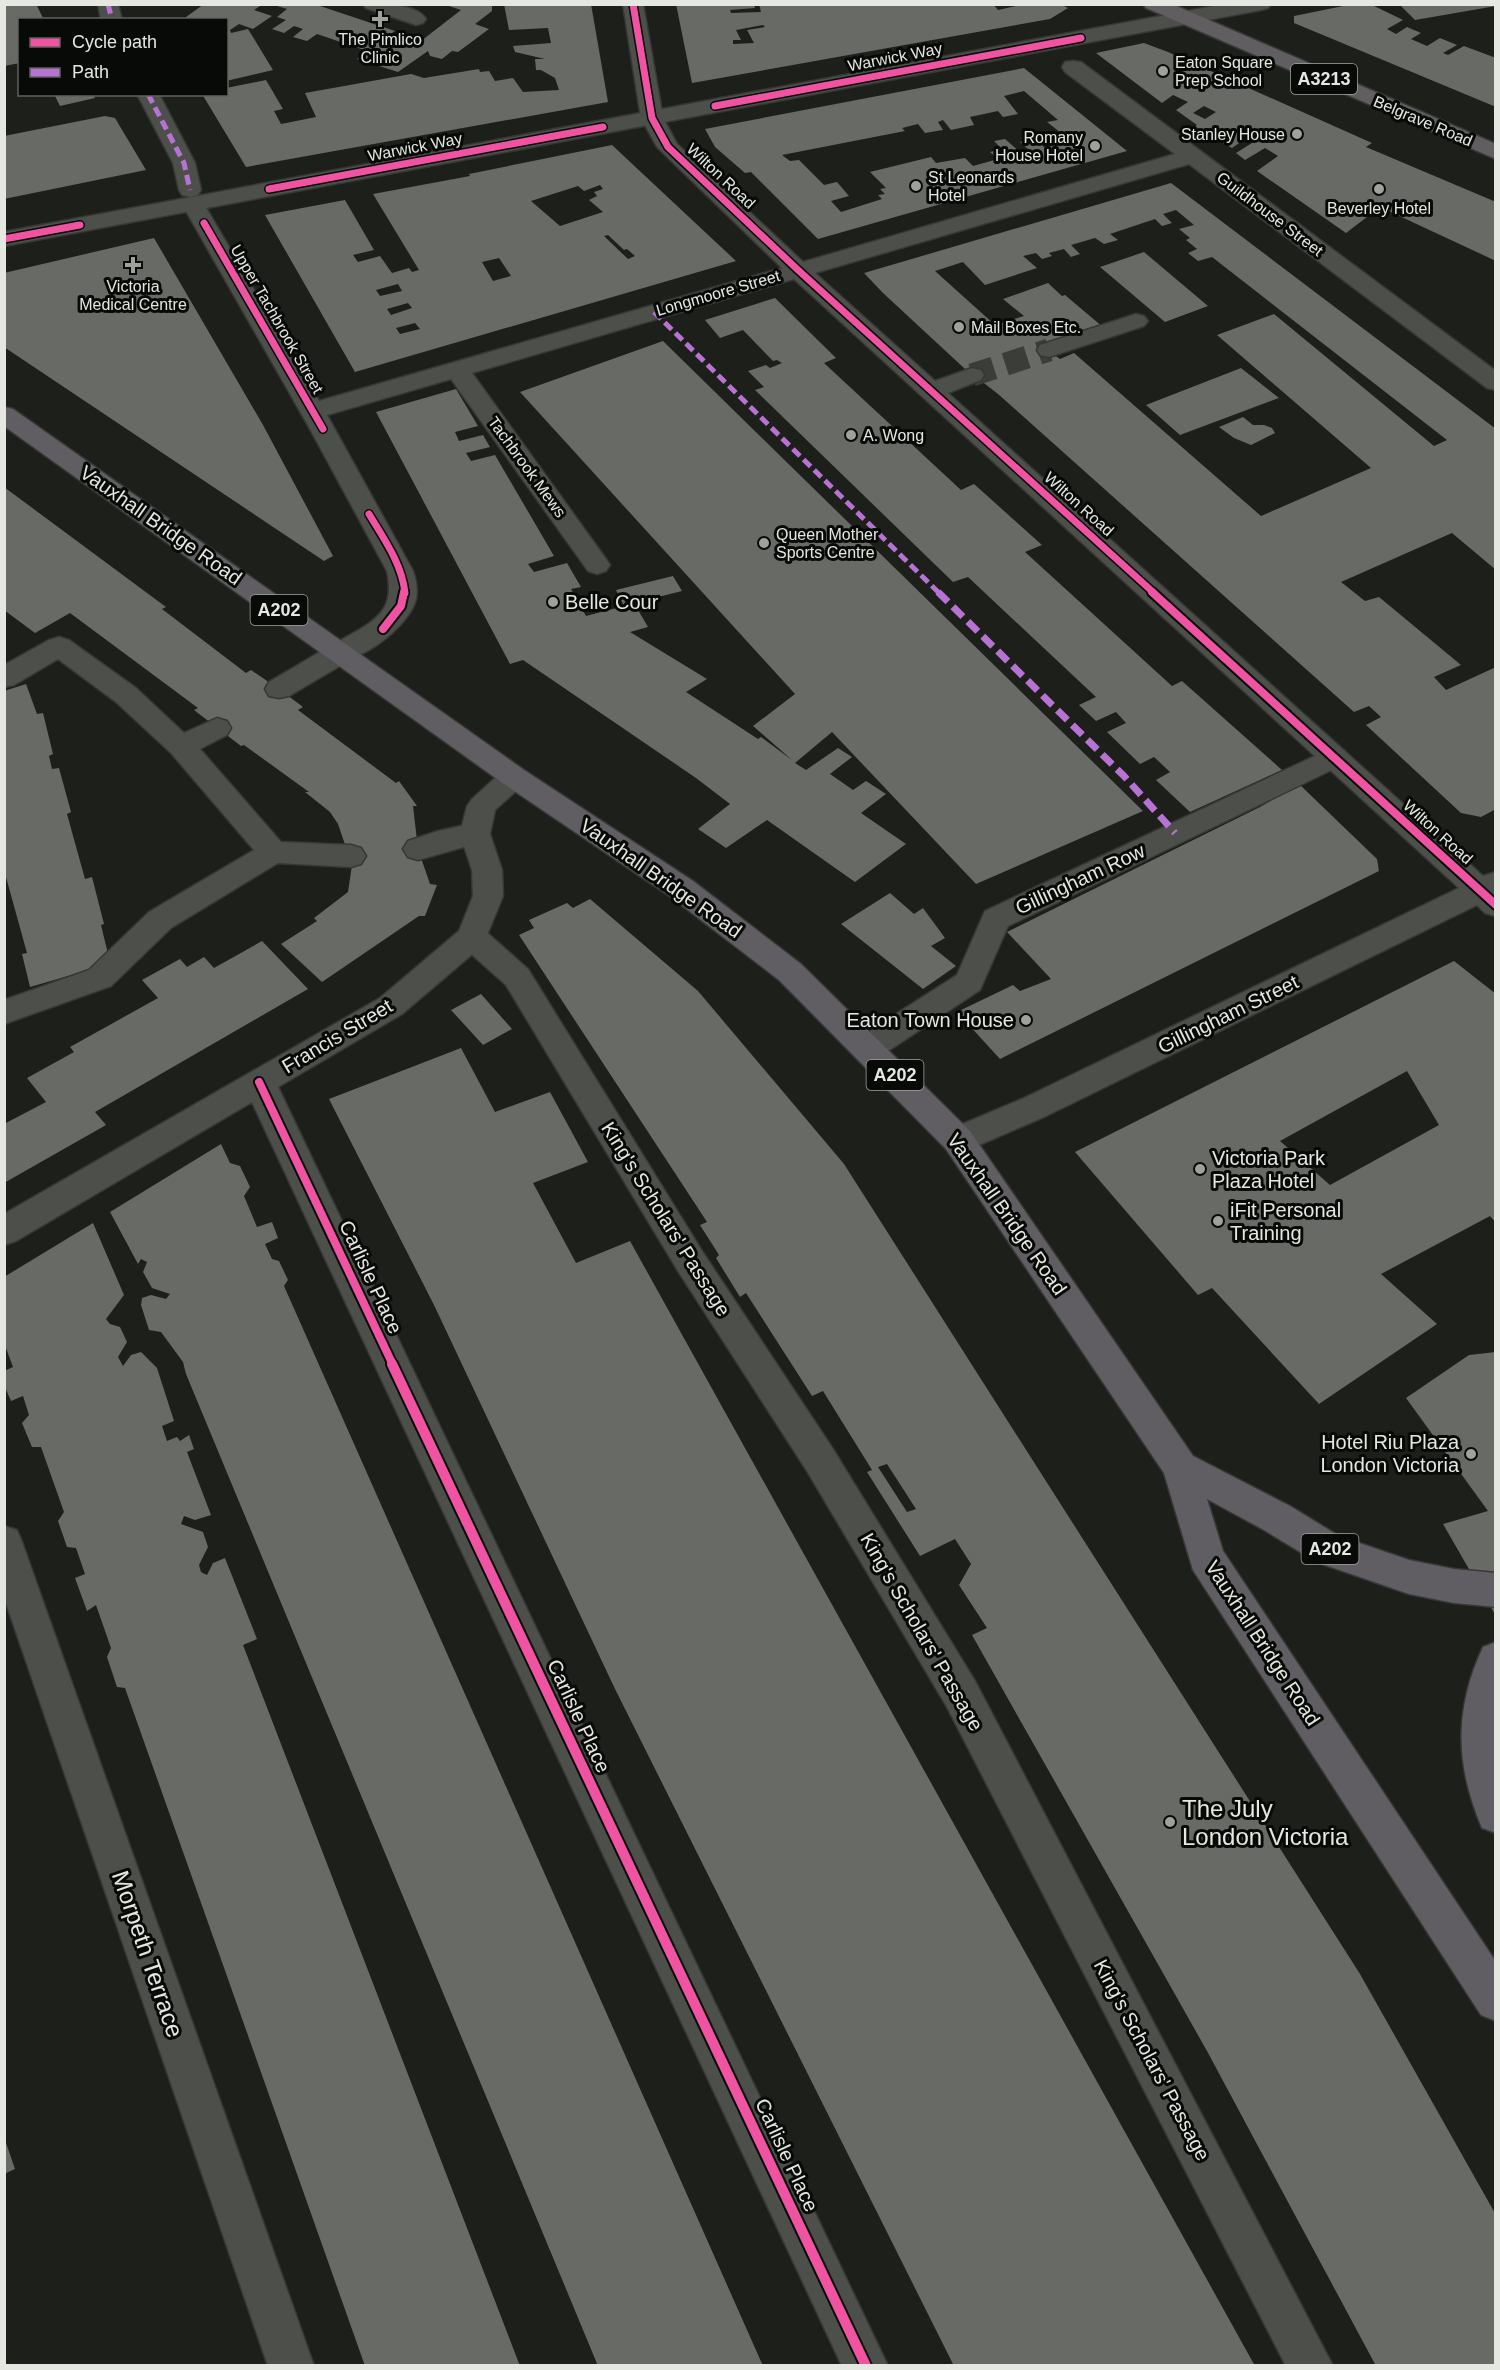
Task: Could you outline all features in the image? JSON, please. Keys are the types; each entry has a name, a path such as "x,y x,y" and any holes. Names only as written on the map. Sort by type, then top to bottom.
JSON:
{"highway":[{"name":"Vauxhall Bridge Road","path":"4,414 514,777 691,896 790,972 958,1140 1180,1467 1206,1558 1496,2000"},
{"name":"A202","path":"1180,1467 1277,1518 1328,1549 1409,1577 1454,1586 1496,1590"},
{"path":"1496,1659 1490,1669 1482,1711 1481,1737 1482,1768 1496,1814"}],"main road":[{"name":"Belgrave Road","path":"1153,4 1496,152"}],"street":[{"path":"373,4 416,19"},
{"name":"Wilton Road","path":"633,4 652,118 668,147 798,270 933,390 1334,757 1490,893"},
{"name":"Warwick Way","path":"4,239 191,197 652,118 1261,4"},
{"name":"Guildhouse Street","path":"1073,68 1496,383"},
{"name":"Upper Tachbrook Street","path":"149,96 184,163 191,197 313,411 406,586 403,603 383,628 279,689"},
{"name":"Longmoore Street","path":"313,411 1192,156"},
{"path":"1049,350 1136,321"},
{"name":"Tachbrook Mews","path":"457,369 597,565"},
{"path":"933,390 972,375"},
{"path":"4,678 59,646 126,695 181,747 273,852"},
{"path":"181,747 218,728"},
{"name":"Gillingham Row","path":"868,1048 969,982 996,919 1334,757"},
{"path":"418,849 475,834 482,806 514,777"},
{"name":"Francis Street","path":"4,1231 391,1006 472,937 488,896 487,870 475,834"},
{"path":"4,1012 100,978 160,921 273,852 351,856"},
{"name":"Gillingham Street","path":"958,1140 1035,1107 1490,893"},
{"name":"King's Scholars' Passage","path":"472,937 517,977 690,1261 820,1460 961,1695 1311,2366"},
{"name":"Carlisle Place","path":"259,1082 866,2366"},
{"name":"Morpeth Terrace","path":"4,1542 291,2366"}],"building":[{"path":"4,4 36,4 43,18 18,18 18,63 4,66"},
{"path":"204,4 263,4 254,10 272,16 253,29 239,24 230,30 231,33 248,29 273,70 228,81 228,18 185,18"},
{"path":"443,4 492,5 492,11 475,24 489,29 458,52 452,51 442,59 430,56 428,51 398,72 357,59 367,51 317,34 307,41 293,37 303,29 294,26 284,33 272,29 286,20 277,17 287,9 274,5 317,5 395,31 389,35 407,41 412,38 421,41 461,10"},
{"path":"504,4 591,4 608,102 246,167 203,96 228,96 228,88 266,80 283,109 274,111 281,124 316,117 305,93 411,74 424,78 479,69 480,72 489,71 495,81 513,78 523,92 559,90 555,78 541,70 536,70 535,59 545,59 515,52 513,46 551,43 548,28 509,30"},
{"path":"676,4 754,4 755,8 730,10 731,13 761,12 759,4 993,4 998,10 1016,6 1012,4 1060,4 1068,8 1050,19 692,83","holes":["763,25 765,27 747,30 754,43 733,44 733,40 741,40 736,30"]},
{"path":"1353,4 1370,4 1403,20 1387,29 1396,34 1407,27 1421,33 1411,39 1427,46 1440,38 1457,45 1443,53 1448,55 1464,46 1496,58 1496,107 1294,23 1294,16"},
{"path":"1399,4 1496,4 1496,6 1415,20"},
{"path":"1144,43 1372,143 1366,147 1496,202 1496,261 1380,207 1346,233 1257,171 1278,156 1265,148 1245,160 1236,153 1263,136 1255,132 1232,148 1194,127 1197,125 1176,110 1188,102 1173,95 1162,103 1096,53","holes":["1204,106 1216,112 1205,119 1193,113"]},
{"path":"1024,68 1127,151 818,239 751,172 745,173 715,147 705,129","holes":["1024,91 1058,120 1047,122 1070,140 1044,147 1035,138 1020,142 1029,150 1020,152 1005,139 994,141 1002,149 990,152 998,159 973,166 965,158 936,163 931,157 870,172 886,188 880,189 885,194 878,195 882,199 841,212 831,201 849,196 837,182 824,185 799,160 790,161 782,155 905,131 902,128 918,124 925,133 943,130 938,122 943,120 951,130 974,125 970,117 998,111 1003,117 1018,114 1004,96"]},
{"path":"55,96 94,96 95,98 60,106"},
{"path":"105,116 115,118 146,170 4,199 4,136"},
{"path":"612,145 736,261 355,372 265,215 345,200 374,250 353,255 358,262 380,256 392,273 409,268 412,272 419,270 373,194 470,176 469,174","holes":["600,185 603,189 594,192 597,196 589,200 603,212 560,226 531,201 578,186 584,191","608,235 624,250 627,249 635,256 628,259 604,236","499,258 511,276 493,281 482,262","398,284 402,291 380,296 376,290","408,303 412,308 391,315 387,309","415,323 420,329 400,334 396,328"]},
{"path":"1171,183 1496,429 1496,570 1452,533 1341,582 1365,601 1379,597 1461,665 1434,677 1446,690 1496,667 1496,809 1481,817 1461,813 1366,725 1381,717 1369,706 1354,712 998,394 980,380 978,381 864,273","holes":["1176,210 1194,225 1179,229 1190,238 1186,240 1197,249 1188,253 1198,261 1212,257 1447,440 1434,446 1274,314 1217,335 1371,468 1261,516 1074,353 1060,359 1053,354 1104,328 1065,295 1062,296 1048,283 1003,299 1024,316 995,325 935,271 963,262 985,285 1037,268 1023,256 1036,253 1042,259 1052,256 1049,253 1064,249 1071,257 1080,254 1071,245 1095,238 1104,244 1118,240 1110,234 1155,219 1162,226 1172,223 1163,214"]},
{"path":"154,238 263,425 333,556 324,561 4,347 4,273"},
{"path":"1144,252 1208,306 1165,322 1100,267"},
{"path":"775,298 836,358 824,363 961,490 974,484 1042,545 1025,552 1172,686 1182,681 1282,770 1190,812 1156,780 1170,772 1154,757 1140,764 1107,732 1126,723 1116,712 1096,721 1079,705 1096,697 968,577 953,582 755,390 764,387 748,371 766,365 770,368 782,363 777,360 773,361 743,330 720,338 705,320"},
{"name":"Queen Mother Sports Centre","path":"663,341 1143,811 976,884 832,732 795,763 806,770 838,748 852,757 830,774 853,790 866,781 886,794 861,813 906,844 855,882 767,820 726,848 698,829 730,804 696,778 523,660 510,664 376,412 456,389 478,426 455,432 459,441 483,435 490,447 466,453 471,461 495,455 554,556 528,564 534,572 567,563 581,587 571,589 586,616 624,606 616,590 673,576 682,591 634,603 648,627 630,632 707,679 686,692 758,739 761,737 792,760 753,726 795,694 520,392"},
{"path":"1241,368 1279,398 1180,435 1146,405"},
{"path":"1243,417 1253,425 1272,428 1275,433 1251,445 1234,438 1219,427"},
{"path":"4,487 166,607 162,609 246,673 251,670 279,689 303,707 298,710 396,783 399,781 417,806 413,806 418,849 430,884 437,885 425,916 419,916 322,982 281,944 317,921 314,918 348,892 352,865 338,824 330,812 305,792 309,792 244,745 241,746 194,710 198,708 70,613 35,633 4,610"},
{"path":"26,684 37,714 43,713 53,754 49,756 52,769 59,768 71,812 67,814 85,879 92,877 104,924 101,925 109,958 89,970 30,987 22,954 27,953 4,870 4,691"},
{"path":"1299,784 1377,859 1379,871 1000,1059 957,1012 1013,985 1020,991 1051,979 1007,932 1260,807"},
{"path":"890,893 914,914 923,908 945,938 931,946 956,966 923,989 841,924"},
{"path":"590,899 698,991 844,1164 1360,1974 1496,2215 1496,2366 1376,2366 1207,2051 972,1635 987,1628 959,1585 971,1564 955,1539 920,1556 867,1472 872,1470 823,1391 812,1396 746,1293 740,1297 716,1258 719,1255 700,1225 707,1222 519,935 534,928 529,920 567,903 573,908","holes":["887,1464 916,1509 907,1512 878,1467"]},
{"path":"262,941 308,989 95,1112 106,1125 4,1183 4,1124 46,1102 27,1078 74,1052 70,1047 158,998 142,980 180,959 187,967 204,957 214,968"},
{"name":"Victoria Park Plaza Hotel","path":"1454,961 1496,994 1496,1223 1490,1216 1381,1274 1437,1324 1319,1404 1212,1288 1198,1295 1075,1152","holes":["1407,1071 1439,1125 1330,1185 1280,1141"]},
{"path":"481,994 512,1029 483,1045 451,1010"},
{"path":"461,1048 495,1112 550,1092 588,1162 533,1183 576,1263 630,1241 1255,2366 954,2366 615,1689 434,1305 329,1099"},
{"path":"221,1144 230,1163 240,1166 250,1187 244,1196 257,1227 272,1222 278,1238 265,1244 272,1259 279,1261 288,1280 284,1286 763,2366 598,2366 186,1374 183,1362 161,1332 149,1330 141,1305 142,1298 151,1295 166,1299 170,1294 152,1288 143,1272 147,1262 141,1259 138,1264 110,1212"},
{"path":"93,1223 124,1295 106,1319 110,1324 120,1327 127,1342 118,1357 123,1366 131,1355 141,1352 157,1368 174,1421 162,1426 167,1441 177,1437 180,1441 189,1435 194,1449 187,1452 211,1515 195,1520 184,1516 181,1524 203,1532 208,1547 199,1565 201,1572 207,1575 213,1563 225,1558 257,1639 243,1645 520,2366 365,2366 125,1688 117,1687 107,1657 111,1648 96,1605 87,1611 75,1578 85,1574 76,1548 67,1547 58,1521 64,1512 41,1447 32,1447 22,1423 29,1415 23,1396 11,1401 4,1385 4,1371 13,1367 4,1343 4,1277"},
{"name":"Hotel Riu Plaza London Victoria","path":"1496,1352 1496,1616 1443,1524 1488,1511 1406,1398 1469,1355"},
{"path":"4,2137 15,2169 4,2174"}],"tunnel":[{"path":"972,375 1049,350"}],"marked path":[{"path":"108,4 112,18"},
{"path":"149,96 184,163 190,190"},
{"path":"654,312 1124,776 1175,833"}],"cycle path":[{"path":"633,4 652,118 668,147 798,270 1496,905"},
{"path":"715,106 1081,38"},
{"path":"269,189 603,127"},
{"path":"204,223 323,429"},
{"path":"4,239 80,225"},
{"path":"369,514 394,557 405,593 403,603 383,629"},
{"path":"259,1082 866,2366"}],"place":[{"name":"The Pimlico Clinic","path":"380,19"},
{"name":"Eaton Square Prep School","path":"1163,71"},
{"name":"Stanley House","path":"1297,134"},
{"name":"Romany House Hotel","path":"1095,146"},
{"name":"St Leonards Hotel","path":"916,186"},
{"name":"Beverley Hotel","path":"1379,189"},
{"name":"Victoria Medical Centre","path":"133,265"},
{"name":"Mail Boxes Etc.","path":"959,327"},
{"name":"A. Wong","path":"851,435"},
{"name":"Queen Mother Sports Centre","path":"764,543"},
{"name":"Belle Cour","path":"553,602"},
{"name":"Eaton Town House","path":"1026,1020"},
{"name":"Victoria Park Plaza Hotel","path":"1200,1169"},
{"name":"iFit Personal Training","path":"1218,1221"},
{"name":"Hotel Riu Plaza London Victoria","path":"1471,1454"},
{"name":"The July London Victoria","path":"1170,1822"}]}
